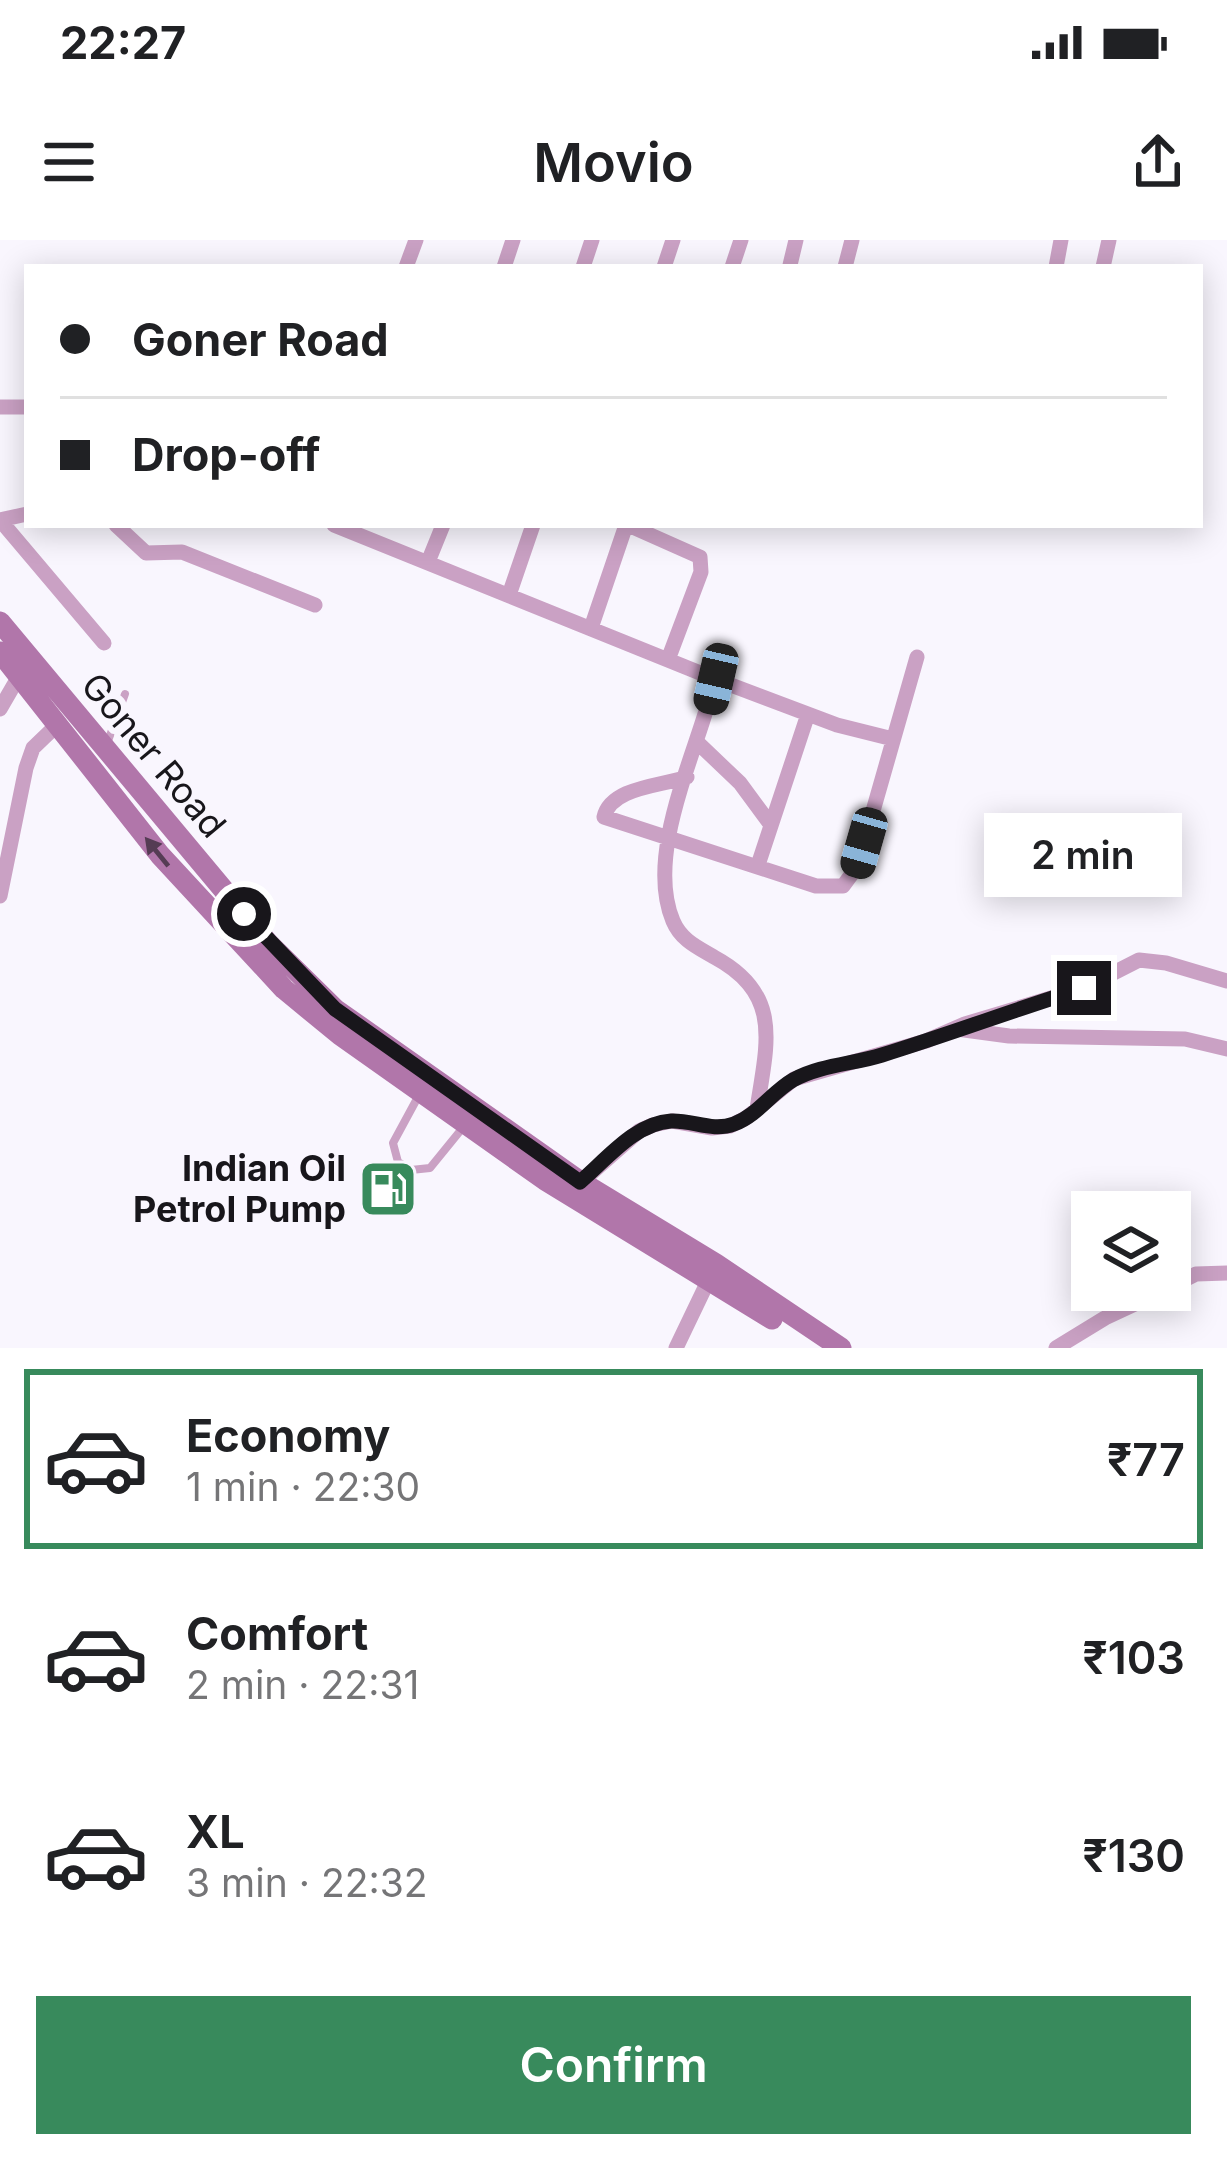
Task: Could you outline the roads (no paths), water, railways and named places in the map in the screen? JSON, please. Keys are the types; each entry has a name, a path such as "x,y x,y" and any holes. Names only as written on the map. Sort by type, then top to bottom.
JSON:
{"street":[{"path":"0,520 104,643"},
{"path":"119,528 146,553 182,552 316,605"},
{"path":"346,528 716,679 893,740"},
{"path":"428,562 441,528"},
{"path":"508,595 532,528"},
{"path":"592,628 626,528"},
{"path":"634,528 700,557 701,572 669,657"},
{"name":"Goner Road","path":"0,622 58,724 200,902 284,989 426,1085 603,1218 713,1271 842,1348"},
{"name":"Goner Road","path":"0,652 25,667 105,748 268,944 335,1009 426,1085"},
{"path":"687,777 620,796 604,818 816,886 843,886 850,880 917,657"},
{"path":"0,710 25,667"},
{"path":"716,679 663,870 672,919 682,937 736,968 748,980 767,1021 757,1109"},
{"path":"758,866 808,714"},
{"path":"0,896 26,768 39,741 58,724"},
{"path":"698,743 740,783 771,825"},
{"path":"200,902 220,886"},
{"path":"580,1182 639,1131 653,1125 672,1121 730,1126 794,1079 1084,988 1139,960 1227,981"},
{"path":"954,1029 1028,1036 1185,1039 1227,1049"},
{"name":"Goner Road","path":"470,1118 580,1182 818,1348"},
{"path":"676,1348 713,1271"},
{"path":"1191,1277 1227,1274"},
{"path":"1056,1348 1120,1311"}],"lane":[{"path":"105,748 124,694"},
{"path":"426,1085 393,1142 398,1162 411,1171 430,1168 470,1118"}],"place":[{"name":"Indian Oil Petrol Pump","path":"388,1189"}]}
